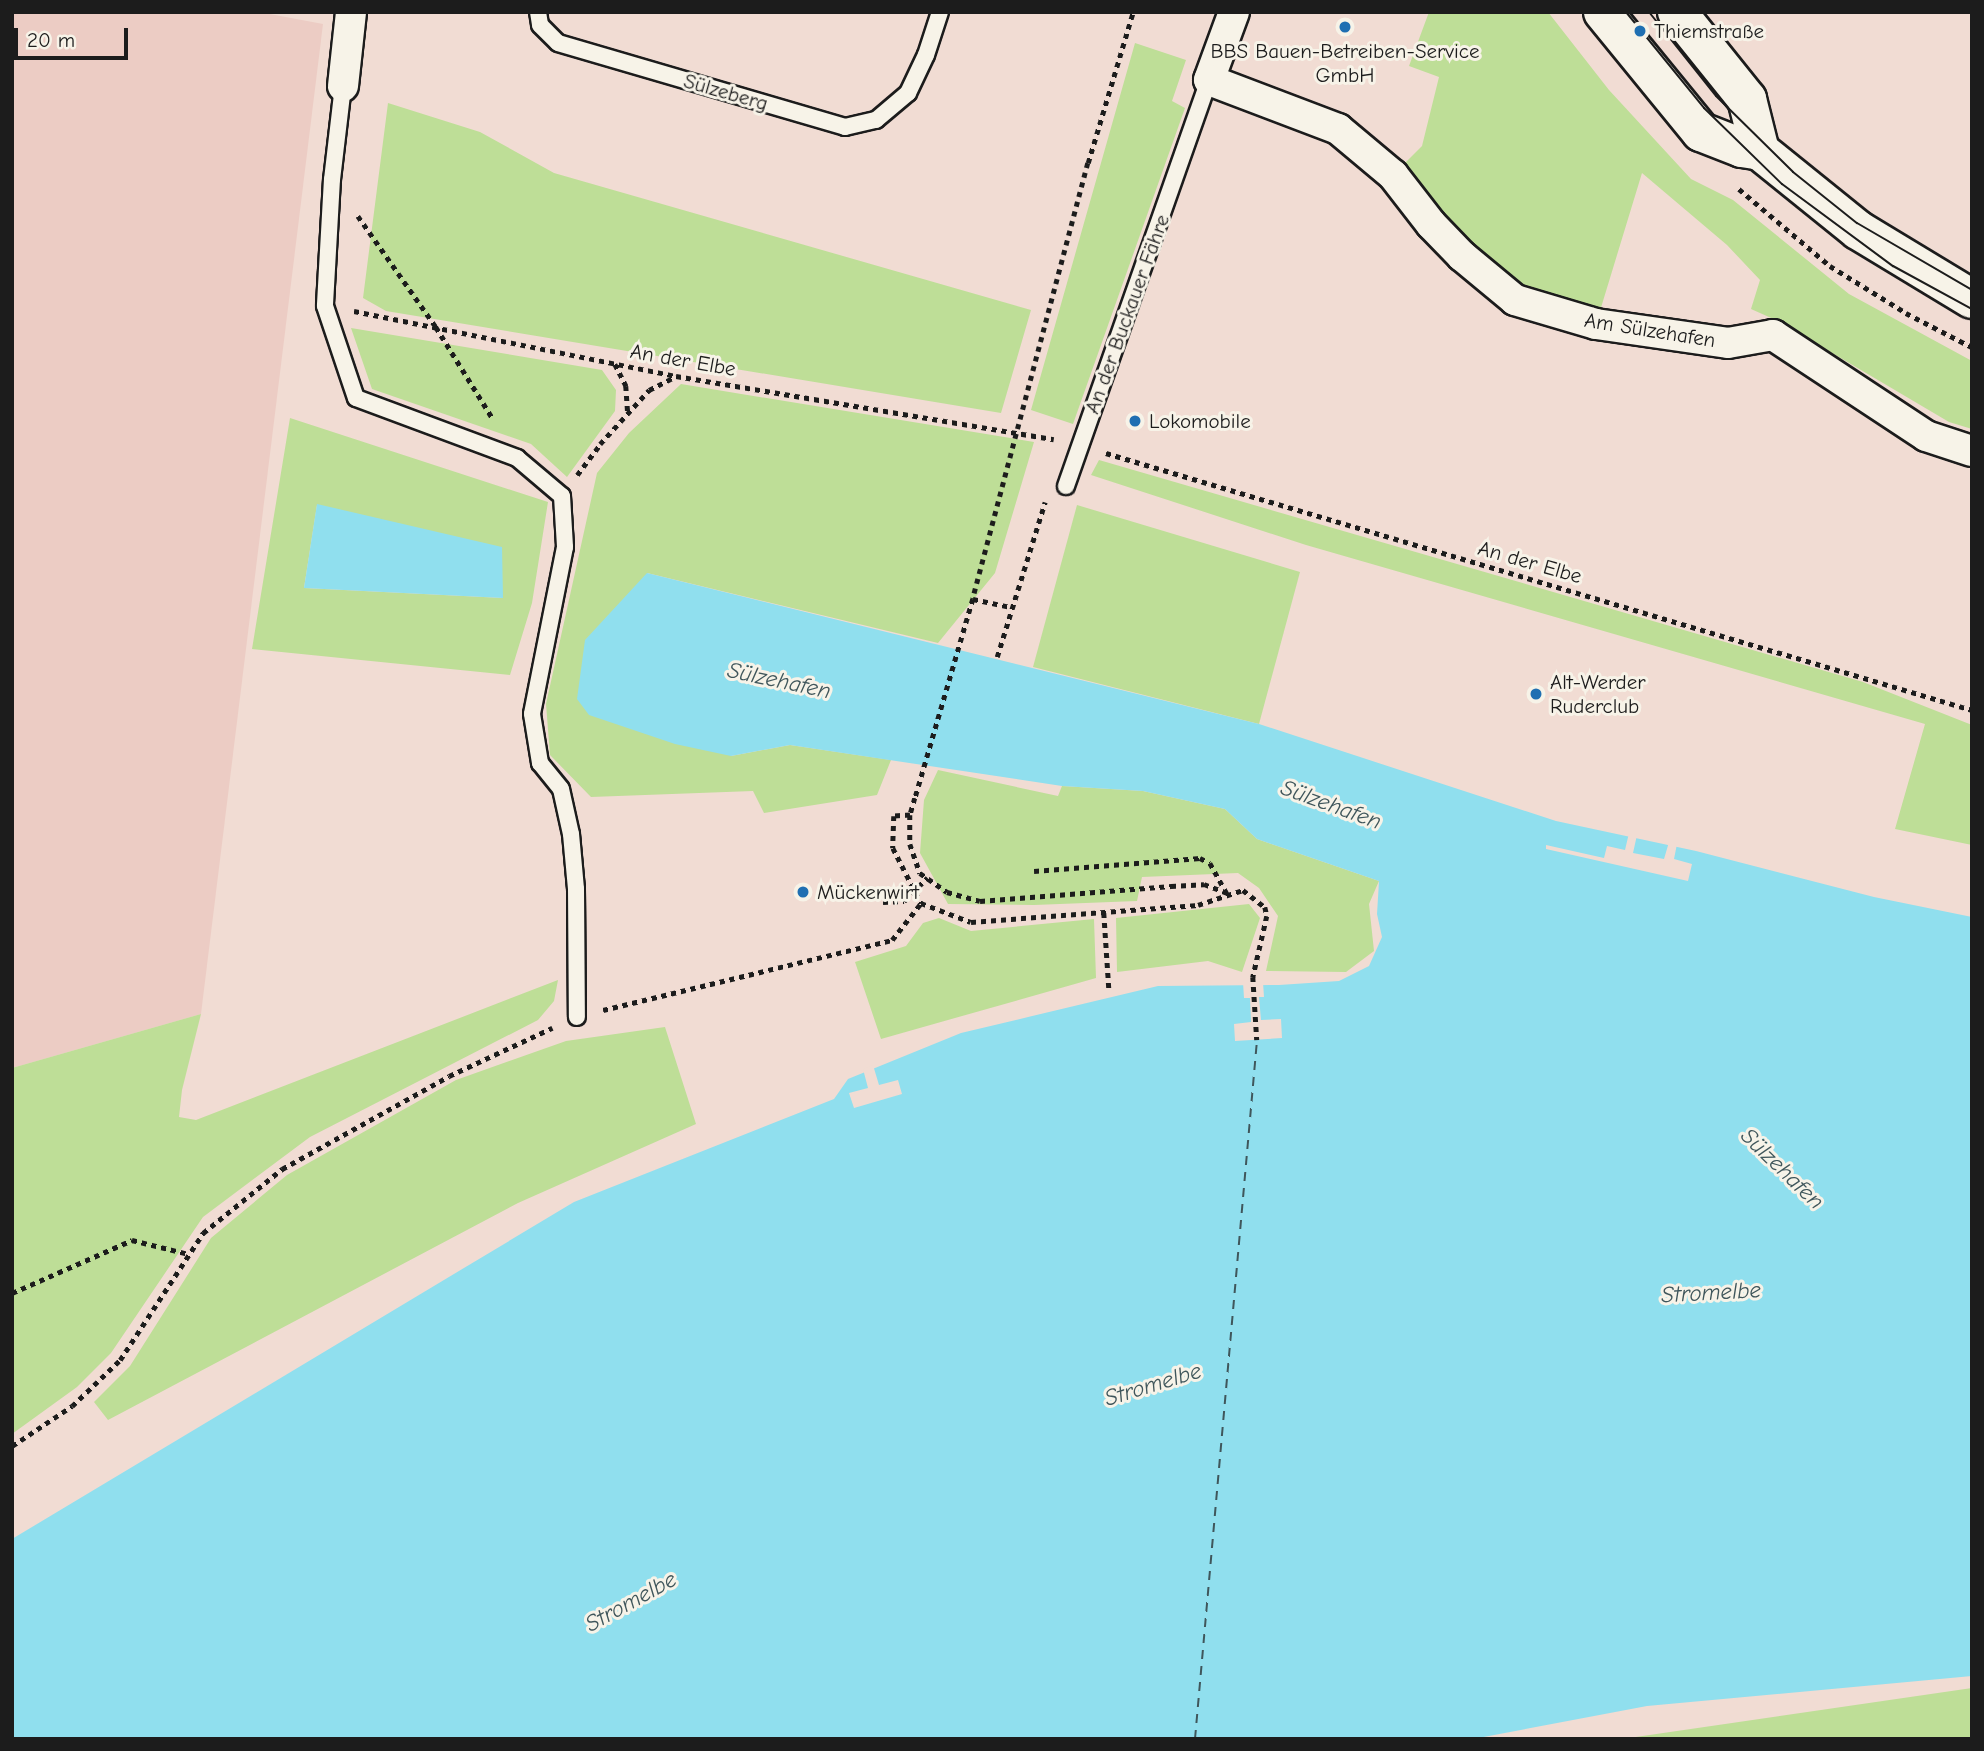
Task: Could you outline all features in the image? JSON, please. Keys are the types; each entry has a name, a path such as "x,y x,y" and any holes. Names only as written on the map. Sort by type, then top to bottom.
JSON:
{"main road":[{"path":"1603,12 1701,132 1742,148 1760,151 1858,230 1972,299"},
{"path":"1677,12 1747,99 1760,151"}],"street":[{"path":"343,86 351,12"},
{"name":"An der Buckauer Fähre","path":"1209,80 1234,12"},
{"name":"Am Sülzehafen","path":"1209,80 1338,129 1393,175 1431,224 1462,256 1515,300 1595,324 1728,343 1773,335 1926,436 1972,452"}],"lane":[{"name":"Sülzeberg","path":"538,12 540,25 558,43 845,127 876,120 895,107 916,80 940,12"},
{"name":"An der Buckauer Fähre","path":"1066,486 1209,80"},
{"path":"343,86 332,179 325,306 356,398 517,458 562,496 565,547 532,714 540,763 561,789 571,834 576,890 577,1017"}],"path":[{"path":"1133,12 1088,163 973,599 910,815 910,844 920,873 947,892 981,901 1204,884 1227,894"},
{"path":"332,179 436,327 517,458"},
{"name":"An der Elbe","path":"325,306 676,376 1037,435"},
{"path":"615,363 626,386 628,413"},
{"path":"562,496 600,444 649,390 676,376"},
{"name":"An der Elbe","path":"1080,445 1972,710"},
{"path":"997,657 1043,503 1066,486"},
{"path":"973,599 1011,607"},
{"path":"910,815 894,816 893,848 921,903 971,922 1198,905 1243,890 1265,907 1267,916 1253,977 1257,1040"},
{"path":"1034,871 1200,858 1210,863 1227,894"},
{"path":"883,902 904,901 927,878"},
{"path":"12,1446 72,1406 120,1360 203,1233 282,1169 449,1076 577,1017 892,940 921,903"},
{"path":"1104,913 1109,989"},
{"path":"12,1293 132,1240 189,1254"}],"shaded area":[{"path":"12,12 259,12 323,24 201,1014 12,1068"}],"green space":[{"path":"1429,12 1548,12 1609,90 1691,179 1733,200 1849,294 1972,361 1972,429 1949,422 1778,321 1751,309 1760,280 1727,245 1642,173 1596,324 1515,300 1393,175 1422,146 1439,77 1409,66"},
{"path":"1135,43 1186,60 1172,101 1185,108 1073,424 1031,410"},
{"path":"388,103 480,132 554,173 1031,310 1001,413 386,311 363,298"},
{"path":"351,328 602,370 616,390 615,411 567,477 531,444 372,389"},
{"path":"681,384 1034,442 995,573 938,643 647,573 731,756 790,745 891,760 877,795 764,813 753,791 591,797 550,755 546,704 597,473 629,433"},
{"path":"290,418 548,502 532,603 510,675 252,649","holes":["317,505 503,598 304,588"]},
{"path":"1099,460 1863,682 1972,725 1972,845 1895,829 1925,724 1306,545 1091,475"},
{"path":"1077,505 1300,572 1259,724 1033,667"},
{"path":"938,770 1058,796 1062,786 1143,791 1225,809 1257,839 1379,881 1369,904 1374,951 1346,972 1266,971 1278,916 1259,888 1238,873 1142,877 1137,901 1034,905 948,904 920,853 924,800"},
{"path":"1249,904 1260,918 1242,972 1208,961 1117,972 1116,918"},
{"path":"939,918 971,931 1094,919 1096,978 881,1039 855,962 906,946 923,923"},
{"path":"558,980 554,1001 538,1020 310,1137 203,1217 111,1353 77,1387 12,1434 12,1068 201,1014 182,1090 179,1117 196,1120"},
{"path":"665,1027 696,1124 518,1203 108,1420 94,1402 130,1366 211,1238 287,1175 456,1080 566,1041"},
{"path":"1972,1688 1972,1739 1622,1739"}],"water":[{"path":"317,504 502,547 503,598 304,588"},
{"path":"647,573 1259,724 1556,821 1696,851 1874,897 1972,917 1972,1676 1647,1706 1473,1739 12,1739 12,1539 574,1202 834,1099 848,1079 961,1033 1158,986 1279,985 1339,981 1369,966 1382,937 1377,914 1379,881 1257,839 1225,809 1143,791 1062,786 790,745 731,756 675,744 589,715 577,699 585,640"}],"pier":[{"path":"1629,833 1637,835 1633,853 1664,859 1669,842 1677,844 1674,859 1692,864 1688,881 1546,849 1546,845 1604,858 1607,846 1625,850"},
{"path":"1243,982 1263,982 1264,997 1259,997 1261,1020 1281,1019 1282,1038 1235,1041 1234,1024 1251,1022 1250,998 1244,998"},
{"path":"873,1065 879,1085 898,1080 902,1094 854,1108 849,1093 868,1088 863,1069"}],"ferry route":[{"path":"1195,1739 1257,1040"}],"tram line":[{"path":"1626,12 1704,108 1782,184 1893,266 1972,309"},
{"path":"1649,12 1716,96 1793,172 1857,223 1972,290"}],"place":[{"name":"BBS Bauen-Betreiben-Service GmbH","path":"1345,27"},
{"name":"Thiemstraße","path":"1640,31"},
{"name":"Lokomobile","path":"1135,421"},
{"name":"Alt-Werder Ruderclub","path":"1536,694"},
{"name":"Mückenwirt","path":"803,892"}],"water label":[{"name":"Sülzehafen","path":"779,681"},
{"name":"Sülzehafen","path":"1331,805"},
{"name":"Sülzehafen","path":"1782,1169"},
{"name":"Stromelbe","path":"1711,1293"},
{"name":"Stromelbe","path":"1153,1385"},
{"name":"Stromelbe","path":"631,1602"}]}
